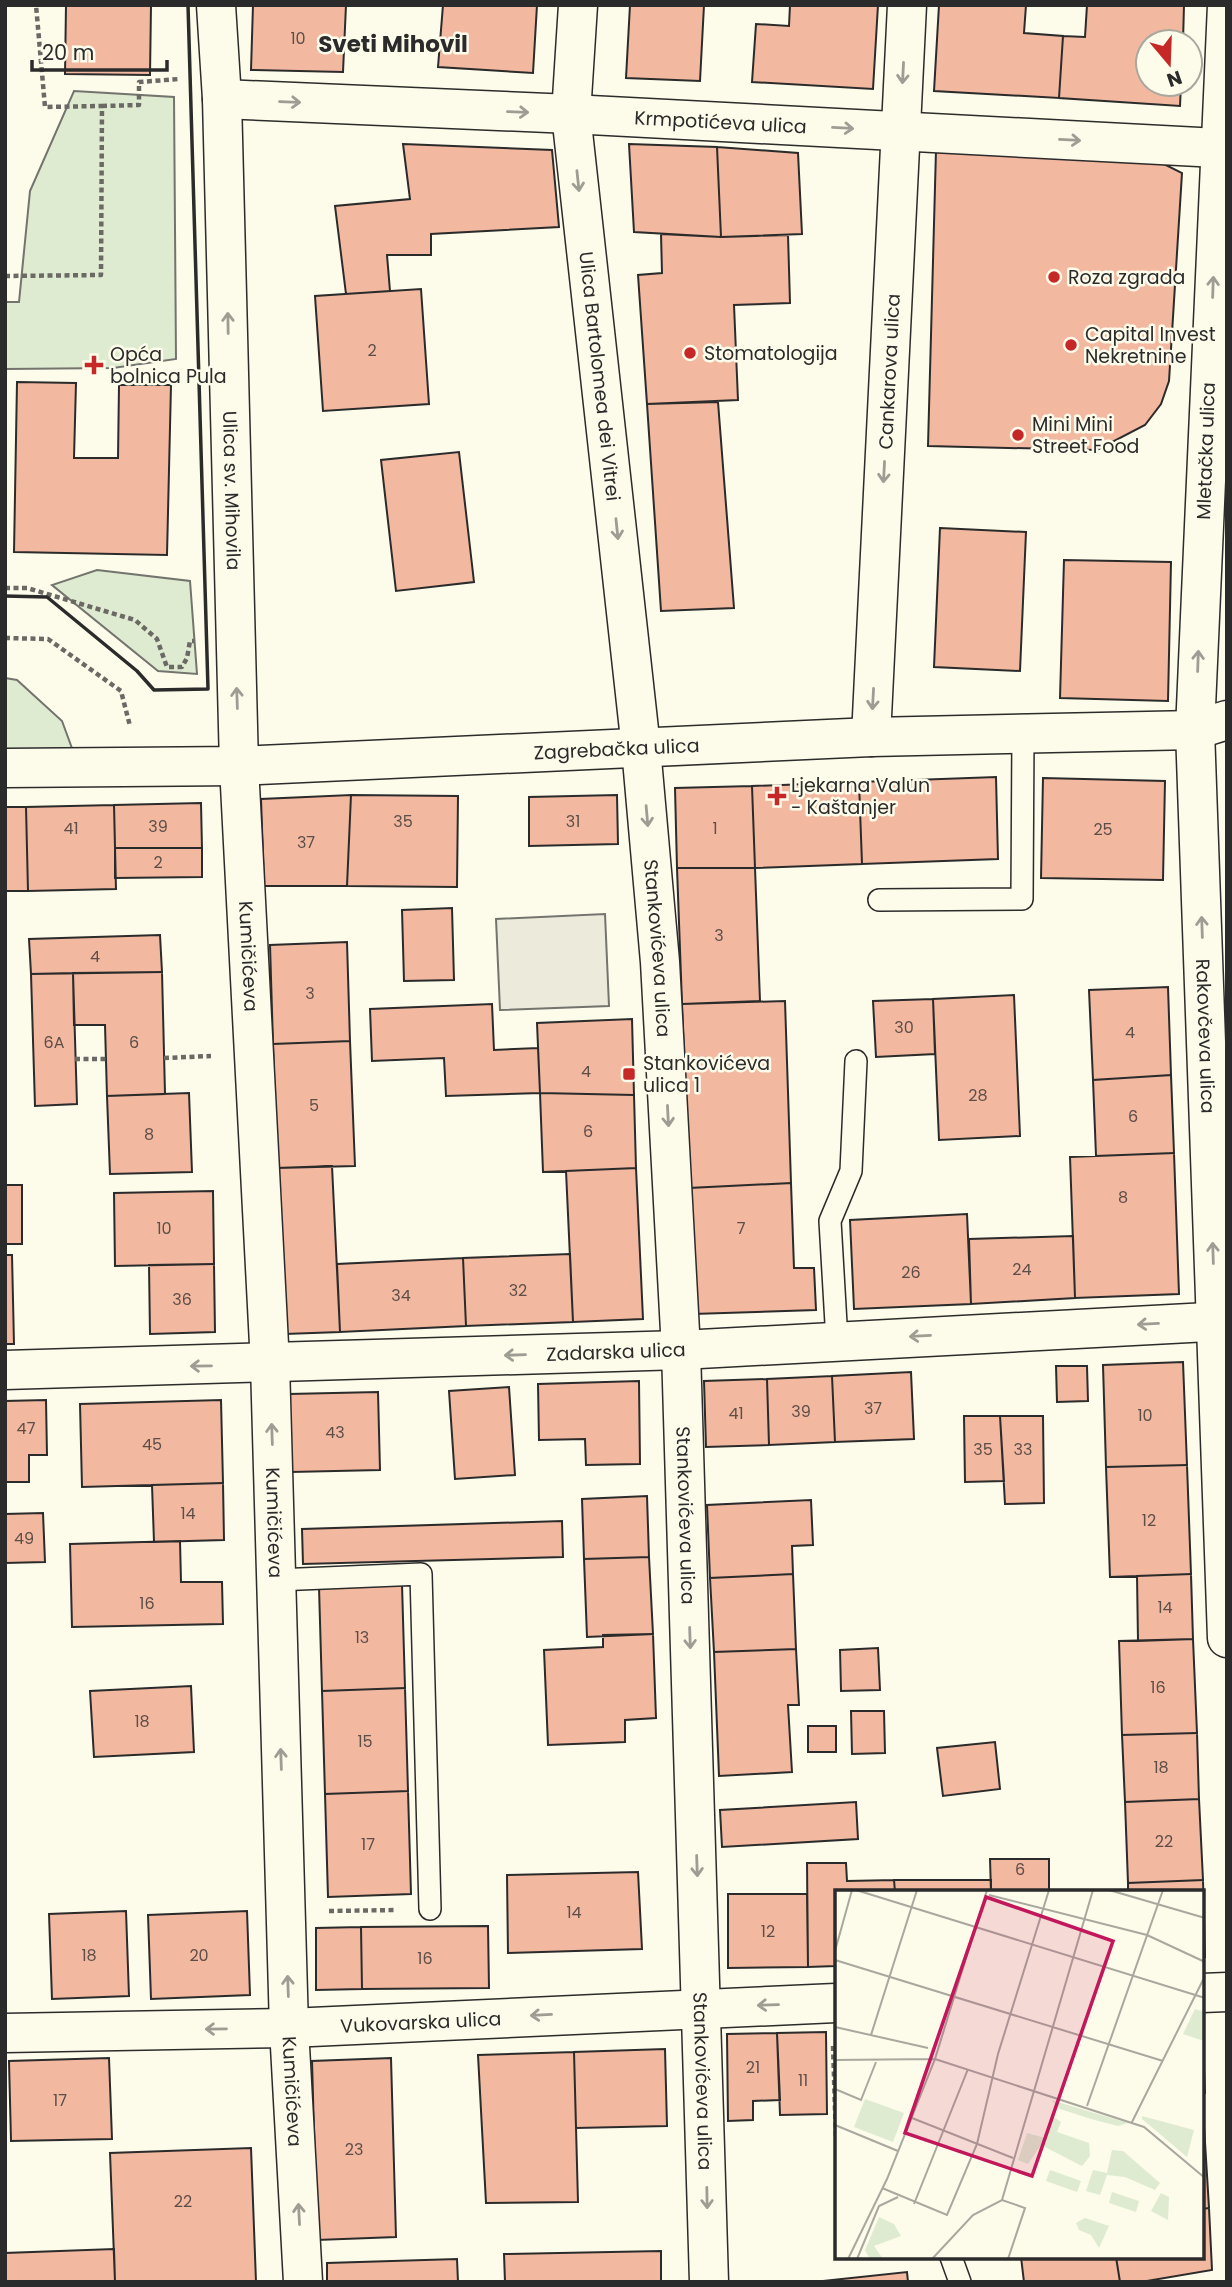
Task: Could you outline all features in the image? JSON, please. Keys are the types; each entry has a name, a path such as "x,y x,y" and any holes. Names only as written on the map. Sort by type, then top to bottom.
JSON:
{"street":[{"name":"Ulica sv. Mihovila","path":"216,5 222,99 239,766"},
{"name":"Ulica Bartolomea dei Vitrei","path":"578,5 571,114 640,748"},
{"name":"Cankarova ulica","path":"871,737 907,5"},
{"name":"Mletačka ulica","path":"1211,724 1218,148 1227,5"},
{"name":"Krmpotićeva ulica","path":"222,99 571,114 1218,148"},
{"name":"Zagrebačka ulica","path":"5,768 239,766 1211,724"},
{"name":"Rakovčeva ulica","path":"1211,724 1227,1638"},
{"name":"Stankovićeva ulica","path":"640,748 660,962 681,1350 709,2282"},
{"name":"Kumičićeva","path":"239,766 270,1364 289,2028 303,2282"},
{"name":"Zadarska ulica","path":"5,1370 681,1350 1221,1321"},
{"path":"1204,1993 1227,1992"},
{"name":"Vukovarska ulica","path":"5,2033 289,2028 834,2003"}],"lane":[{"path":"879,900 1022,898 1023,733"},
{"path":"837,1341 830,1221 851,1171 856,1061"},
{"path":"276,1580 421,1574 430,1909"},
{"path":"952,2259 960,2282"}],"path":[{"path":"36,5 45,107 139,105 139,82"},
{"path":"5,276 101,275 102,106"},
{"path":"5,588 27,589 135,620 157,639 167,667 182,667 187,658 190,641"},
{"path":"5,638 48,639 121,691 140,768"},
{"path":"75,1059 106,1059"},
{"path":"339,1911 430,1909"},
{"path":"834,2003 835,2072"}],"green space":[{"path":"74,91 174,97 176,359 113,368 5,369 5,302 19,302 30,191"},
{"path":"97,570 190,581 197,674 158,671 52,585"},
{"path":"5,678 17,680 62,721 73,751 5,751"}],"shaded area":[{"path":"605,914 609,1006 500,1010 496,919"}],"building":[{"path":"66,5 151,5 150,75 65,74"},
{"path":"253,5 346,5 343,72 251,70"},
{"path":"443,5 537,5 533,73 438,67"},
{"path":"630,5 704,5 700,81 626,78"},
{"path":"790,5 878,5 873,89 752,82 756,24 789,26"},
{"path":"939,5 1026,5 1024,33 1063,36 1059,98 934,91"},
{"path":"1087,5 1184,5 1183,28 1134,28 1134,98 1180,98 1180,106 1059,98 1063,36 1085,37"},
{"path":"403,144 552,150 559,227 431,234 431,255 387,255 390,291 346,294 335,206 410,199"},
{"path":"629,144 717,147 721,237 634,232"},
{"path":"717,147 798,153 802,234 721,237"},
{"name":"Roza zgrada","path":"936,150 1154,159 1182,173 1169,381 1161,404 1145,425 1097,450 928,446"},
{"name":"Stomatologija","path":"661,234 721,237 788,235 790,303 734,305 738,400 647,404 638,275 662,273"},
{"path":"421,289 429,404 323,411 315,296"},
{"path":"17,382 76,383 74,458 118,458 119,385 171,385 167,555 14,552"},
{"path":"718,402 734,608 661,611 647,404"},
{"path":"459,452 474,582 396,591 381,460"},
{"path":"940,528 1026,532 1020,671 934,667"},
{"path":"1064,560 1171,562 1168,701 1060,698"},
{"path":"996,777 998,859 862,864 859,782"},
{"path":"1043,778 1165,781 1163,880 1041,878"},
{"path":"859,782 862,864 755,868 752,786"},
{"path":"752,786 755,868 677,868 675,788"},
{"path":"351,795 347,886 264,886 261,799"},
{"path":"351,795 458,796 457,887 347,886"},
{"path":"617,795 618,844 529,846 529,797"},
{"path":"201,803 202,848 115,848 114,805"},
{"path":"114,805 116,889 28,891 26,807"},
{"path":"5,807 26,807 28,891 5,891"},
{"path":"115,848 202,848 202,877 115,878"},
{"path":"677,868 755,868 760,1001 682,1004"},
{"path":"452,908 454,980 404,981 402,910"},
{"path":"160,935 162,972 31,974 29,939"},
{"path":"347,942 350,1041 273,1044 270,945"},
{"path":"162,972 165,1094 107,1096 105,1025 74,1025 73,973"},
{"path":"73,973 77,1104 35,1106 31,974"},
{"path":"1168,987 1171,1075 1093,1080 1089,990"},
{"path":"1014,995 1020,1136 939,1140 933,999"},
{"path":"933,999 935,1054 876,1057 873,1001"},
{"path":"785,1001 791,1183 689,1188 682,1004"},
{"path":"492,1004 494,1050 538,1048 540,1093 446,1096 444,1058 372,1061 370,1009"},
{"path":"632,1019 634,1095 540,1093 537,1023"},
{"path":"350,1041 355,1166 277,1168 273,1044"},
{"path":"1171,1075 1174,1153 1096,1156 1093,1080"},
{"path":"189,1093 192,1172 110,1174 107,1096"},
{"path":"540,1093 634,1095 636,1168 543,1172"},
{"path":"1174,1153 1179,1294 1075,1298 1070,1157"},
{"path":"332,1166 340,1332 285,1334 277,1168"},
{"path":"636,1168 643,1319 573,1322 566,1171"},
{"path":"791,1183 794,1268 814,1268 816,1310 693,1314 689,1188"},
{"path":"5,1185 22,1185 22,1244 5,1244"},
{"path":"213,1191 214,1264 115,1266 114,1193"},
{"path":"967,1214 971,1304 854,1309 850,1220"},
{"path":"1073,1236 1075,1298 971,1304 969,1239"},
{"path":"570,1254 573,1322 466,1326 463,1258"},
{"path":"5,1255 12,1255 14,1344 5,1344"},
{"path":"463,1258 466,1326 340,1332 337,1264"},
{"path":"214,1264 215,1332 150,1334 149,1265"},
{"path":"1183,1362 1187,1465 1106,1467 1103,1365"},
{"path":"1056,1366 1087,1366 1088,1401 1057,1402"},
{"path":"911,1372 914,1439 835,1442 832,1376"},
{"path":"832,1376 835,1442 769,1445 767,1379"},
{"path":"767,1379 769,1445 706,1447 704,1381"},
{"path":"639,1381 640,1464 586,1465 585,1439 539,1440 538,1384"},
{"path":"509,1387 515,1475 455,1479 449,1391"},
{"path":"378,1392 380,1470 291,1472 289,1394"},
{"path":"46,1400 47,1455 29,1455 29,1482 5,1482 5,1401"},
{"path":"221,1400 223,1483 82,1487 80,1404"},
{"path":"964,1416 1000,1416 1004,1481 965,1482"},
{"path":"1000,1416 1043,1416 1044,1503 1005,1504"},
{"path":"1187,1465 1191,1574 1110,1577 1106,1467"},
{"path":"223,1483 224,1540 154,1542 152,1485"},
{"path":"647,1496 649,1557 584,1559 582,1499"},
{"path":"811,1500 813,1545 792,1546 793,1574 710,1578 707,1505"},
{"path":"43,1513 45,1562 5,1563 5,1514"},
{"path":"562,1521 563,1557 303,1564 302,1529"},
{"path":"180,1541 181,1582 222,1582 223,1624 72,1627 70,1544"},
{"path":"649,1557 653,1634 587,1637 584,1559"},
{"path":"793,1574 796,1649 714,1652 710,1578"},
{"path":"1191,1574 1193,1639 1138,1641 1137,1576"},
{"path":"402,1584 405,1688 322,1691 319,1587"},
{"path":"653,1634 656,1718 625,1720 625,1742 548,1745 544,1650 603,1647 603,1635"},
{"path":"1193,1639 1197,1733 1122,1735 1119,1641"},
{"path":"878,1648 880,1690 841,1691 840,1650"},
{"path":"796,1649 799,1705 788,1705 792,1772 719,1776 714,1652"},
{"path":"191,1686 194,1752 94,1757 90,1691"},
{"path":"405,1688 408,1791 325,1794 322,1691"},
{"path":"851,1711 884,1711 885,1753 852,1754"},
{"path":"808,1726 836,1726 836,1752 808,1752"},
{"path":"1197,1733 1199,1799 1125,1802 1122,1735"},
{"path":"995,1742 1000,1789 943,1796 937,1748"},
{"path":"408,1791 411,1894 328,1897 325,1794"},
{"path":"1199,1799 1203,1880 1128,1883 1125,1802"},
{"path":"856,1802 858,1839 722,1847 720,1810"},
{"path":"990,1859 1049,1859 1049,1890 991,1890"},
{"path":"807,1863 846,1863 847,1881 894,1880 895,1890 835,1890 835,1966 808,1967"},
{"path":"638,1872 642,1949 508,1953 507,1875"},
{"path":"894,1880 991,1880 991,1890 895,1890"},
{"path":"1203,1880 1203,1890 1128,1890 1128,1883"},
{"path":"728,1894 807,1894 808,1967 728,1968"},
{"path":"126,1911 129,1996 52,1999 49,1914"},
{"path":"247,1911 250,1995 151,1999 148,1915"},
{"path":"488,1926 489,1988 362,1989 361,1927"},
{"path":"361,1927 362,1989 316,1990 316,1928"},
{"path":"826,2032 827,2114 780,2115 777,2033"},
{"path":"777,2033 780,2100 753,2101 753,2120 728,2121 727,2034"},
{"path":"665,2049 667,2126 576,2128 574,2052"},
{"path":"574,2052 578,2202 486,2203 478,2055"},
{"path":"109,2058 112,2139 11,2141 9,2061"},
{"path":"391,2058 396,2237 317,2240 312,2061"},
{"path":"1204,2126 1209,2208 1204,2209"},
{"path":"251,2148 256,2282 115,2282 110,2153"},
{"path":"1209,2208 1212,2270 1141,2282 1120,2282 1116,2259 1204,2259 1204,2209"},
{"path":"114,2249 115,2282 5,2282 5,2253"},
{"path":"661,2251 661,2282 505,2282 504,2254"},
{"path":"457,2259 458,2282 327,2282 327,2263"},
{"path":"1021,2259 1116,2259 1120,2282 1024,2282"},
{"path":"907,2272 908,2282 823,2281"}],"wall":[{"path":"5,596 47,597 137,671 154,690 208,689 188,5"}],"place":[{"name":"Roza zgrada","path":"1054,277"},
{"name":"Capital Invest Nekretnine","path":"1071,345"},
{"name":"Stomatologija","path":"690,353"},
{"name":"Opća bolnica Pula","path":"94,365"},
{"name":"Mini Mini Street Food","path":"1018,435"},
{"name":"Ljekarna Valun - Kaštanjer","path":"777,796"},
{"name":"Stankovićeva ulica 1","path":"629,1074"}],"district":[{"name":"Sveti Mihovil","path":"393,44"}]}
